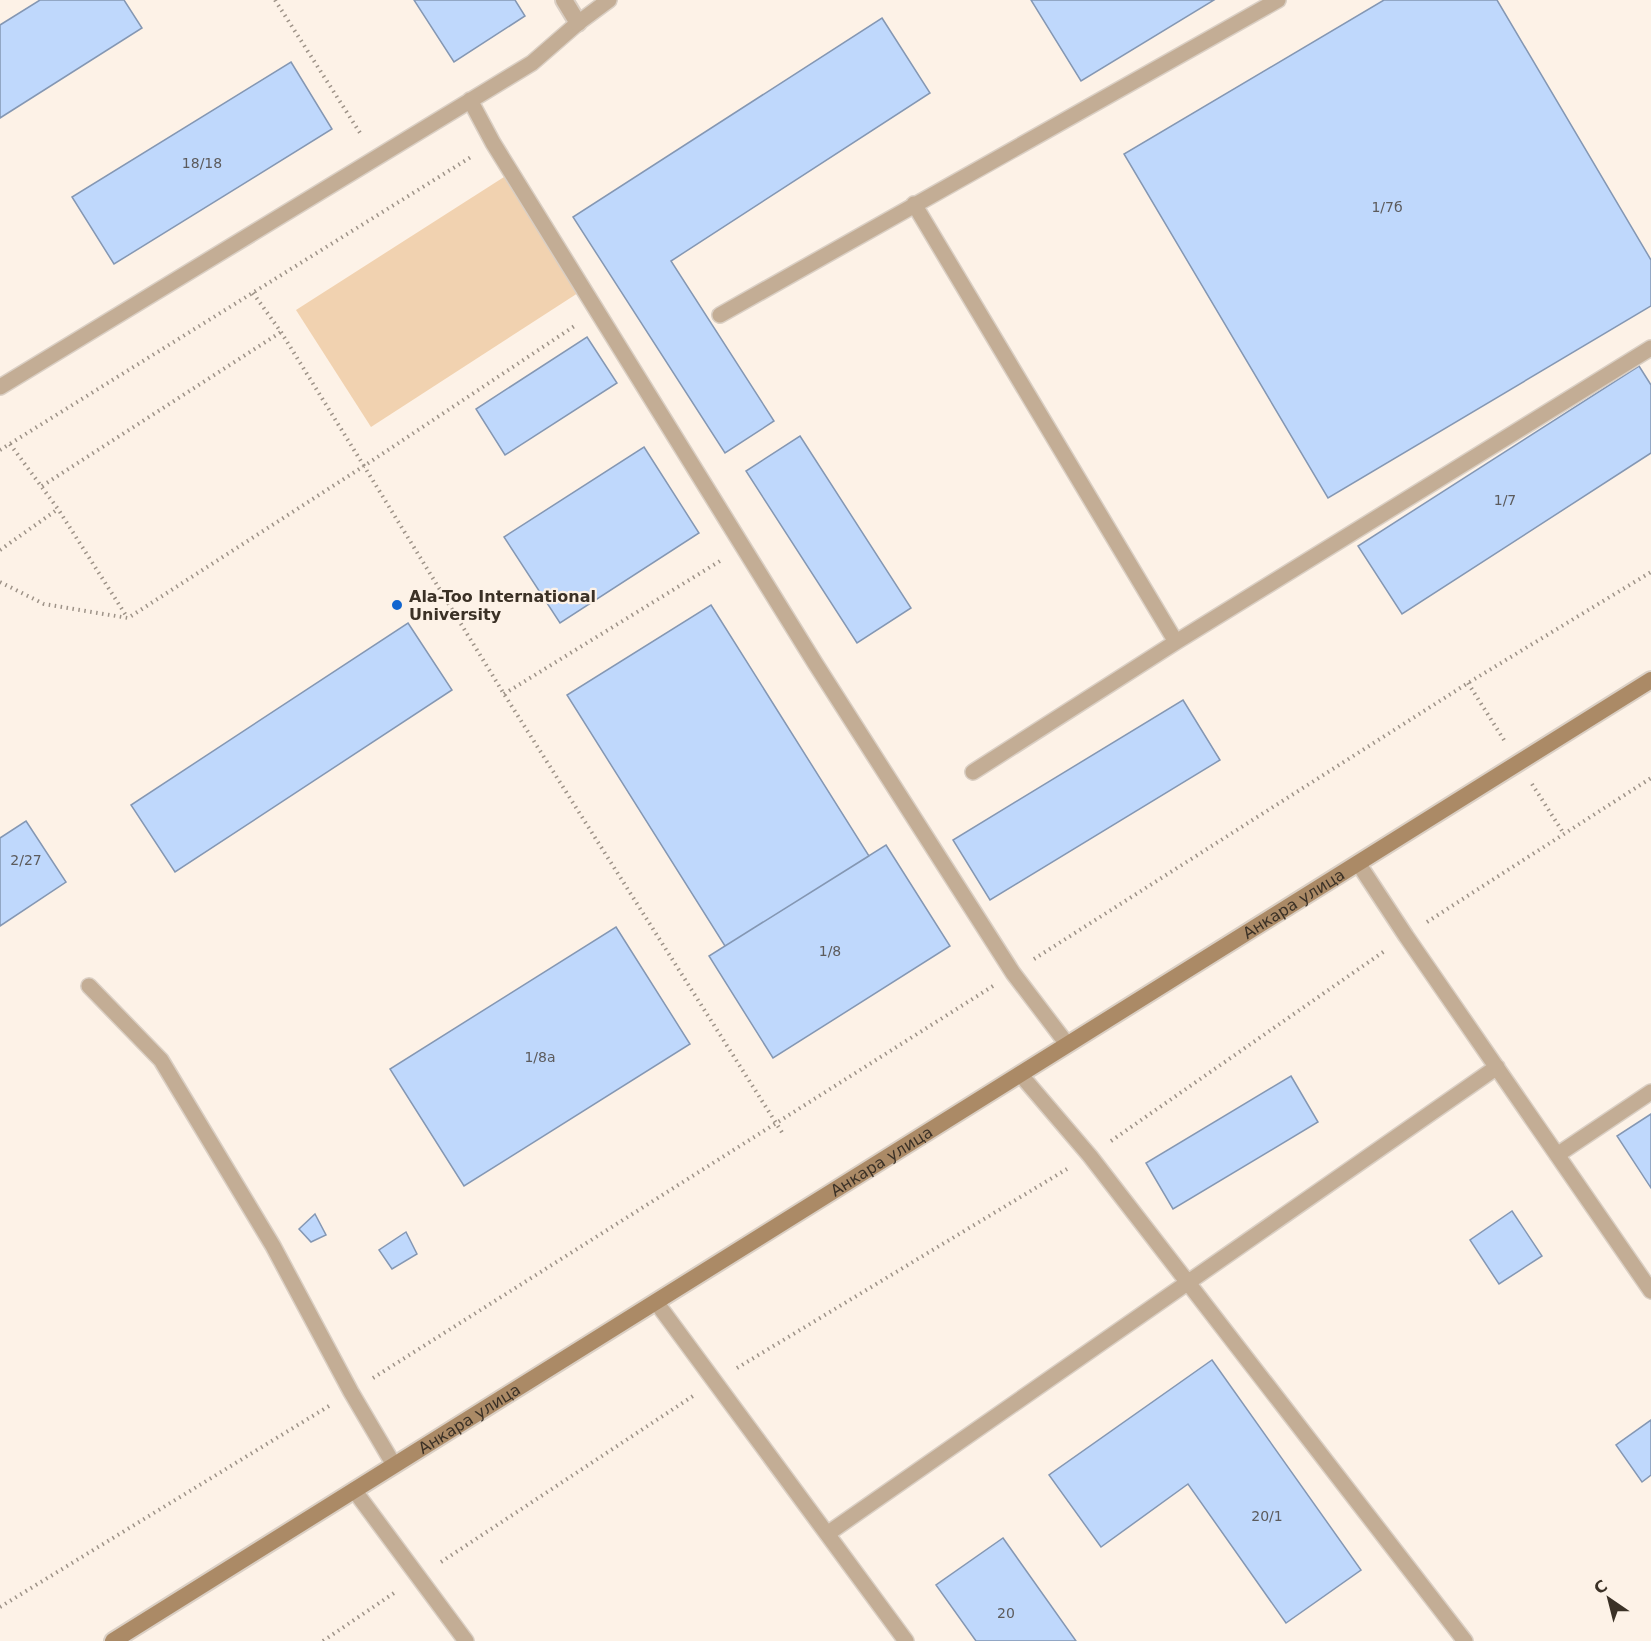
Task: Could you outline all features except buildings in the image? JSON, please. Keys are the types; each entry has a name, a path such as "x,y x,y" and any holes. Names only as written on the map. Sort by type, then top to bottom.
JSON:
{"main road":[{"name":"Анкара улица","path":"112,1641 1651,680"}],"street":[{"path":"564,0 578,23"}],"lane":[{"path":"0,387 532,63 578,23 609,0"},
{"path":"720,315 1278,0"},
{"path":"470,100 597,311 822,673 1013,973 1067,1044"},
{"path":"914,204 1176,642"},
{"path":"973,772 1176,642 1651,348"},
{"path":"1358,863 1651,1292"},
{"path":"89,986 162,1060 273,1246 351,1392 394,1465"},
{"path":"827,1534 1497,1067"},
{"path":"1020,1074 1090,1156 1465,1641"},
{"path":"1557,1155 1651,1092"},
{"path":"656,1302 906,1641"},
{"path":"354,1490 466,1641"}],"path":[{"path":"275,0 376,157"},
{"path":"0,450 494,143"},
{"path":"253,292 281,332 504,694 783,1134"},
{"path":"0,582 44,604 128,618 364,466 597,311"},
{"path":"42,486 281,332"},
{"path":"10,444 58,509 128,618"},
{"path":"0,550 58,509"},
{"path":"504,694 743,547"},
{"path":"0,1607 351,1392 1468,683 1651,572"},
{"path":"323,1641 715,1381 1090,1156 1406,936 1651,778"}],"shaded area":[{"path":"504,177 578,293 371,427 296,310"}],"place":[{"name":"Ala-Too International University","path":"397,605"}]}
